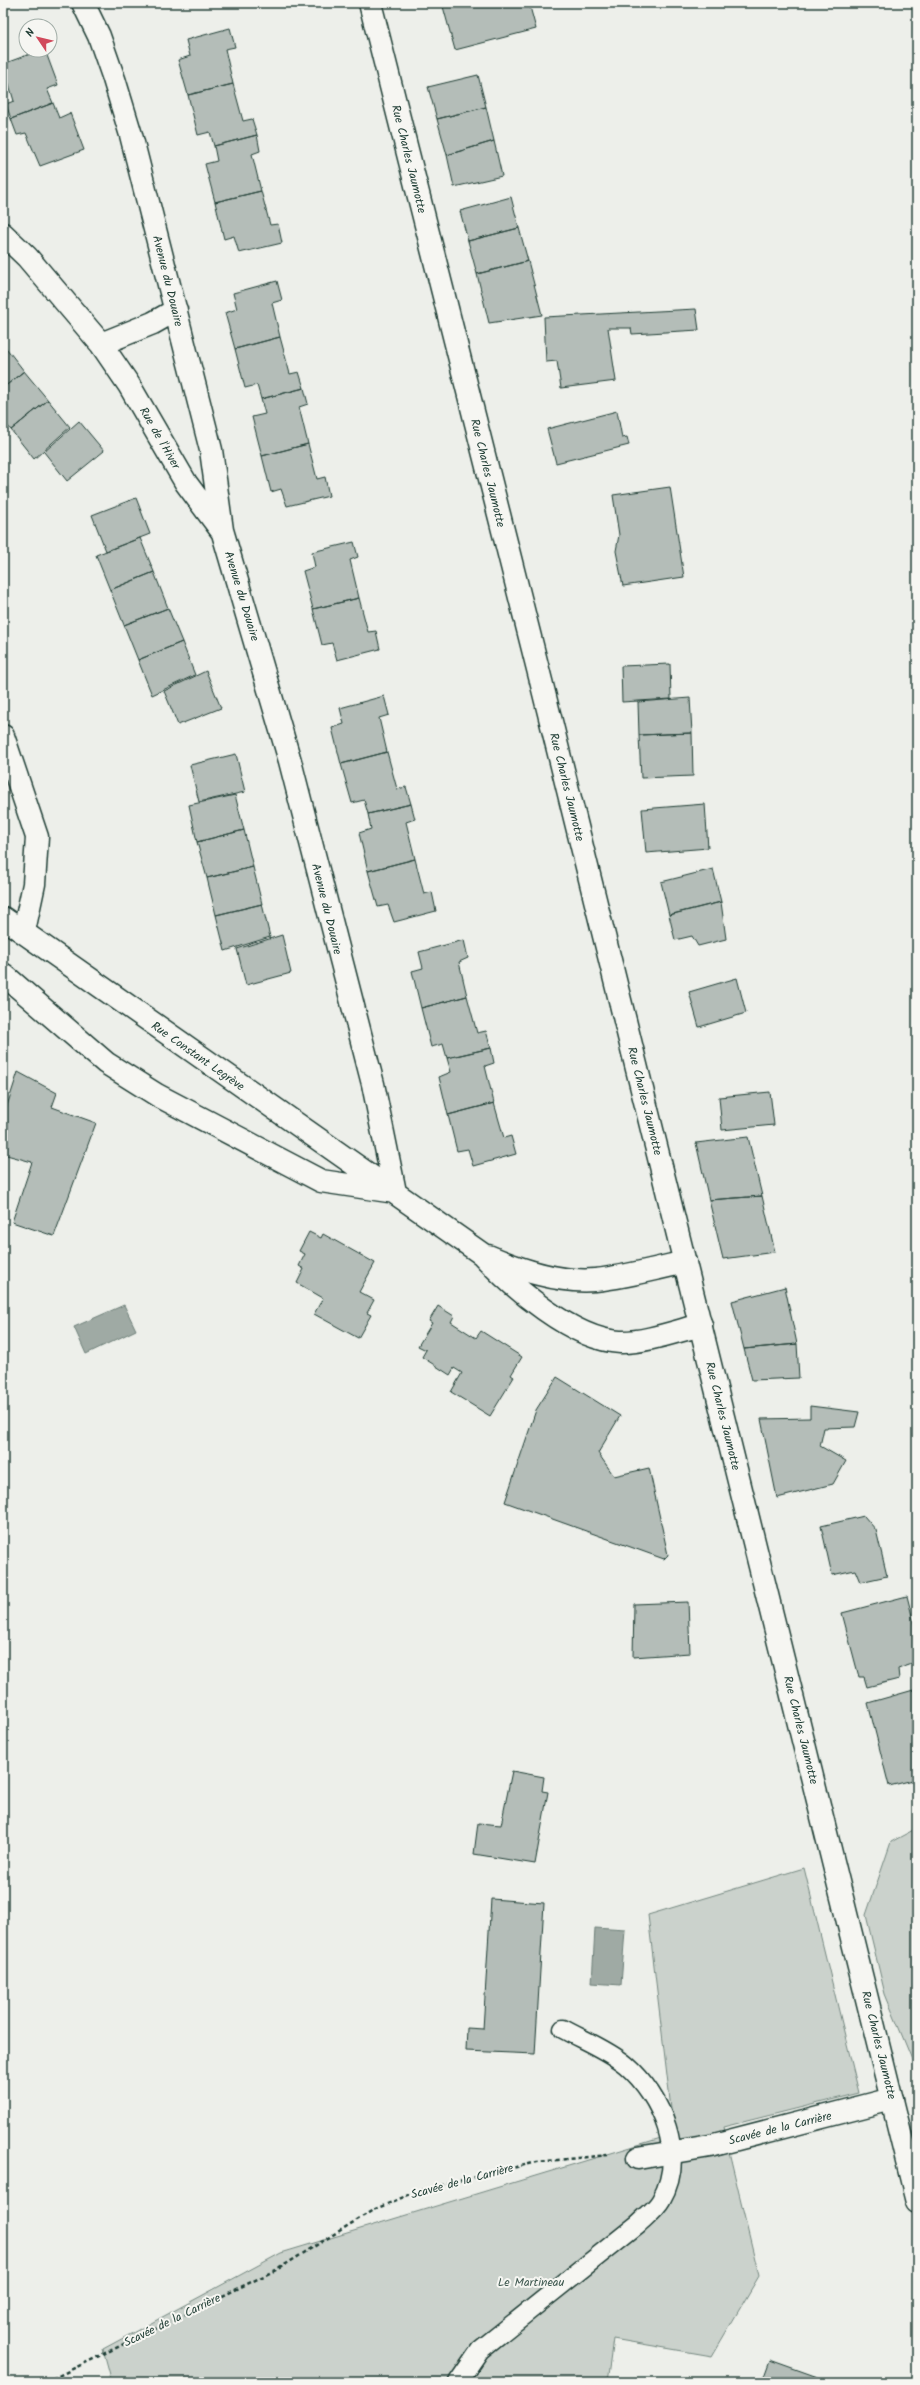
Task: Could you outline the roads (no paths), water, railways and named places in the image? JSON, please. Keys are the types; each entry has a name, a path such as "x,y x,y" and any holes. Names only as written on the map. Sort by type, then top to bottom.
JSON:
{"street":[{"name":"Avenue du Douaire","path":"83,3 99,36 114,79 176,310 211,450 222,530 290,761 373,1084 395,1192"},
{"name":"Rue Charles Jaumotte","path":"370,3 701,1324 917,2201"},
{"name":"Rue de l'Hiver","path":"3,234 27,257 101,344 129,385 186,483 222,530"},
{"path":"101,344 153,323 176,310"},
{"path":"3,736 37,837 34,884 24,931"},
{"name":"Rue Constant Legrève","path":"3,918 24,931 136,1012 482,1254 507,1281 555,1316 594,1337 621,1342 654,1337 701,1324"},
{"name":"Rue Constant Legrève","path":"3,974 106,1063 157,1095 321,1181 395,1192"},
{"name":"Rue Constant Legrève","path":"482,1254 512,1266 575,1280 615,1278 685,1262"},
{"name":"Scavée de la Carrière","path":"638,2158 710,2146 892,2099"}],"lane":[{"path":"458,2382 480,2350 638,2224 661,2201 669,2182 672,2168 667,2126 653,2095 626,2065 563,2028"}],"park label":[{"name":"Le Martineau","path":"531,2282"}]}
